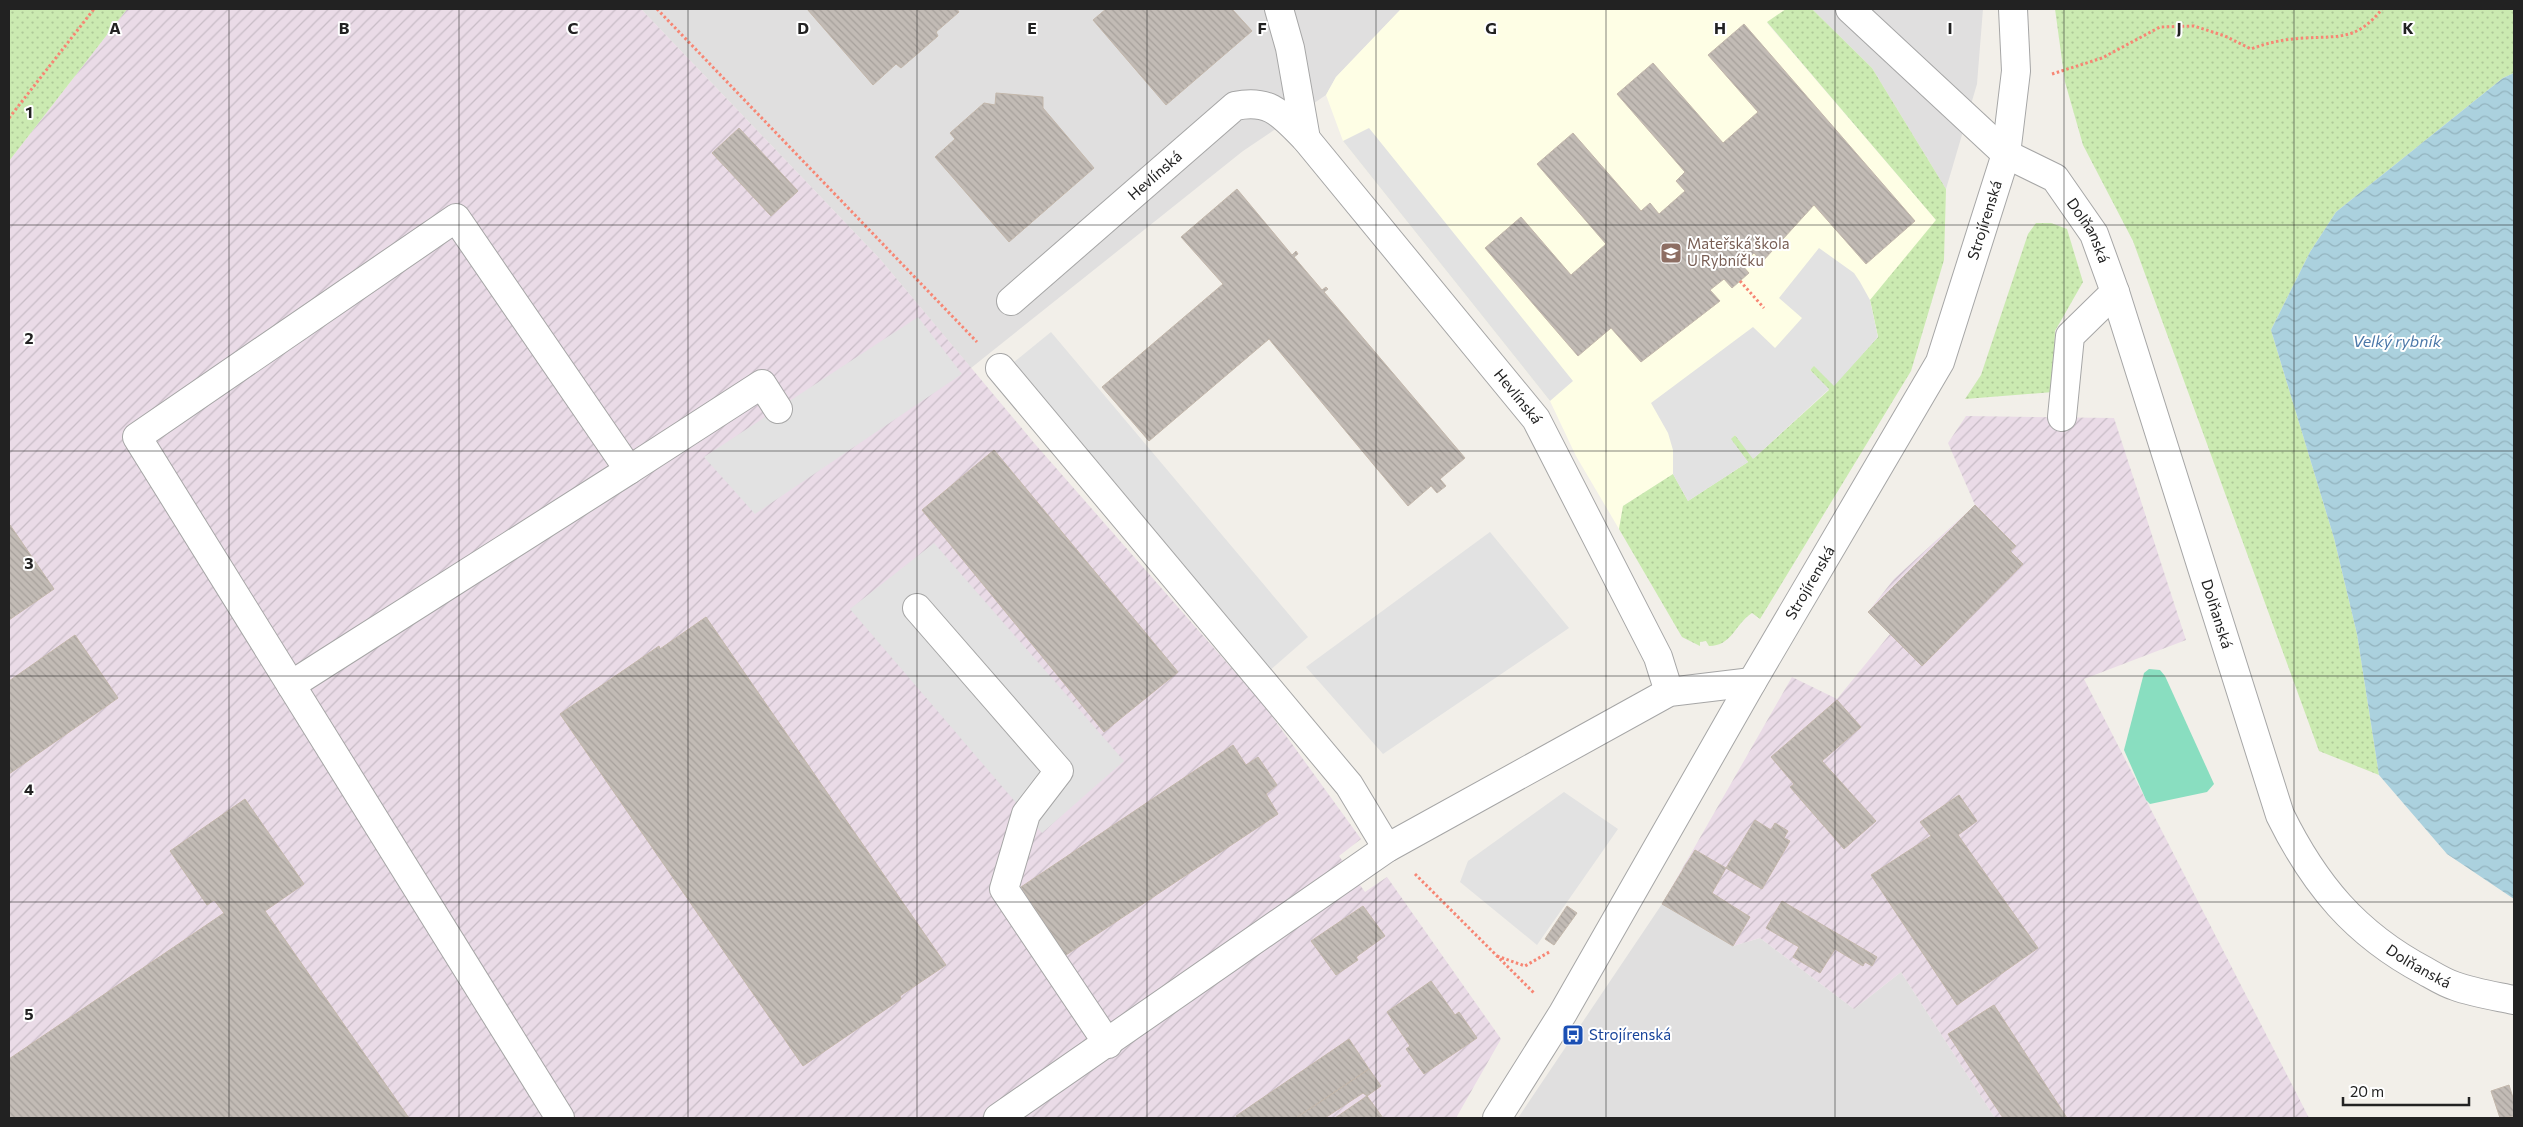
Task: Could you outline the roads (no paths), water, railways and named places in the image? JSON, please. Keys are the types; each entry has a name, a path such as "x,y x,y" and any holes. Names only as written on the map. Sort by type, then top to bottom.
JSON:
{"street":[{"name":"Hevlínská","path":"1279,9 1290,48 1306,139"},
{"name":"Dolňanská","path":"1850,9 2006,154 2056,178 2094,234 2280,815 2300,855 2330,896 2366,933 2409,963 2454,986 2514,1000"},
{"name":"Strojírenská","path":"1497,1118 1563,1013 1752,682 1940,362 2006,154 2016,71 2013,9"},
{"name":"Hevlínská","path":"1011,301 1235,106 1255,104 1277,110 1306,139 1536,419 1658,657 1669,692"},
{"path":"560,1118 137,437 456,218 629,470"},
{"path":"2062,417 2070,336 2114,292"},
{"path":"1000,368 1350,785 1387,848"},
{"path":"291,685 762,384 778,409"},
{"path":"917,608 1059,771 1026,814 1004,889 1108,1044"},
{"path":"998,1118 1108,1044 1387,848 1669,692 1752,682"}],"water":[{"name":"Velký rybník","path":"2514,73 2514,899 2447,854 2379,775 2357,634 2334,538 2271,330 2310,252 2336,212 2503,78"}],"place":[{"name":"Mateřská škola U Rybníčku","path":"1671,253"},
{"name":"Strojírenská","path":"1573,1035"}]}
